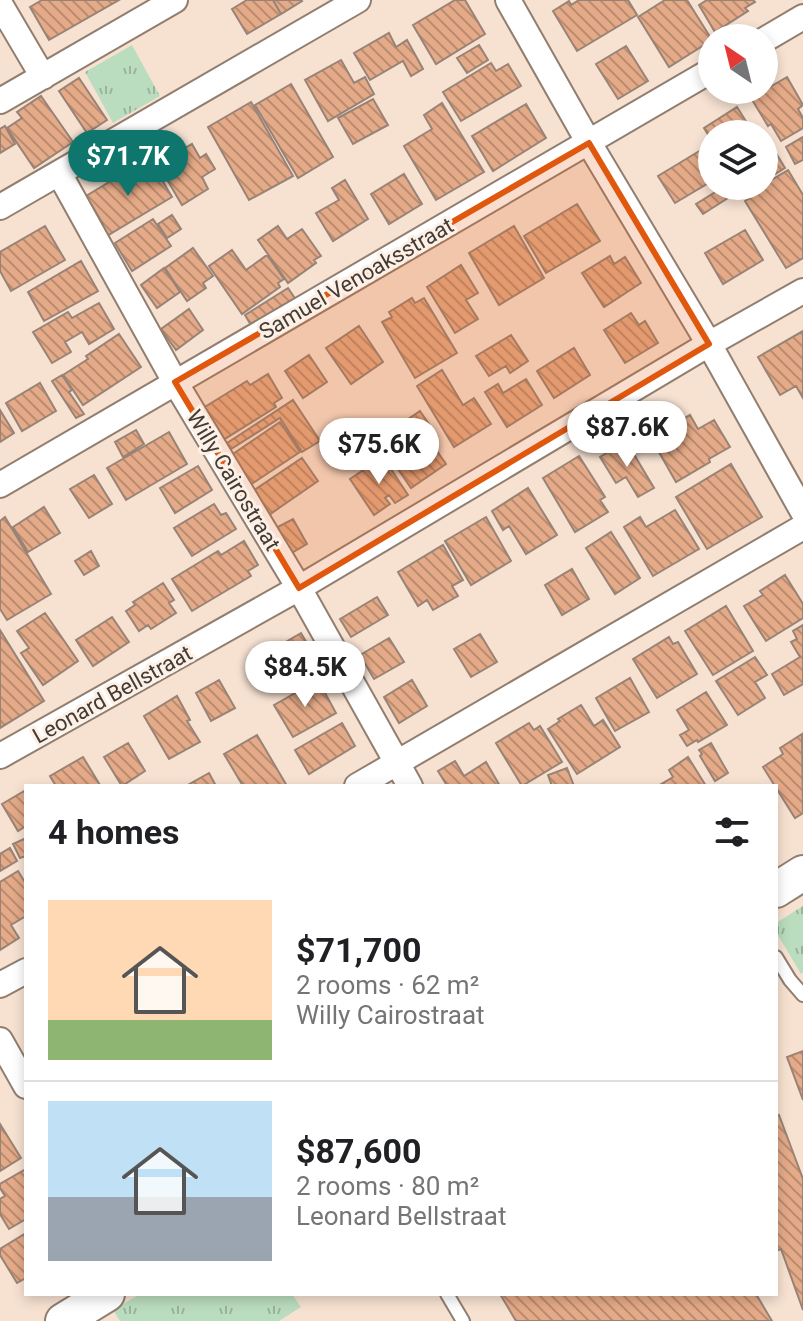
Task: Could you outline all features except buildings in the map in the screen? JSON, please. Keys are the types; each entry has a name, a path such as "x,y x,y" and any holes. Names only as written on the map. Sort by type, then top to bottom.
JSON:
{"street":[{"path":"0,101 175,0"},
{"path":"0,207 358,0"},
{"path":"508,0 709,344 803,512"},
{"path":"0,4 43,77"},
{"path":"778,32 803,17"},
{"name":"Samuel Venoaksstraat","path":"0,485 698,78"},
{"name":"Willy Cairostraat","path":"59,173 175,382 299,588 409,784"},
{"name":"Leonard Bellstraat","path":"0,756 299,588 803,291"},
{"path":"360,784 803,527"},
{"path":"778,889 803,873"},
{"path":"0,985 24,972"},
{"path":"0,1040 24,1082"},
{"path":"63,1321 104,1296"}],"lane":[{"path":"778,960 803,995"},
{"path":"448,1296 463,1321"}],"highlighted area":[{"path":"589,143 709,344 299,588 175,382"}],"green space":[{"path":"132,45 160,96 113,123 85,72"},
{"path":"803,906 801,974 778,935 778,922"},
{"path":"137,1296 293,1296 301,1307 279,1321 120,1321 113,1310"}]}
